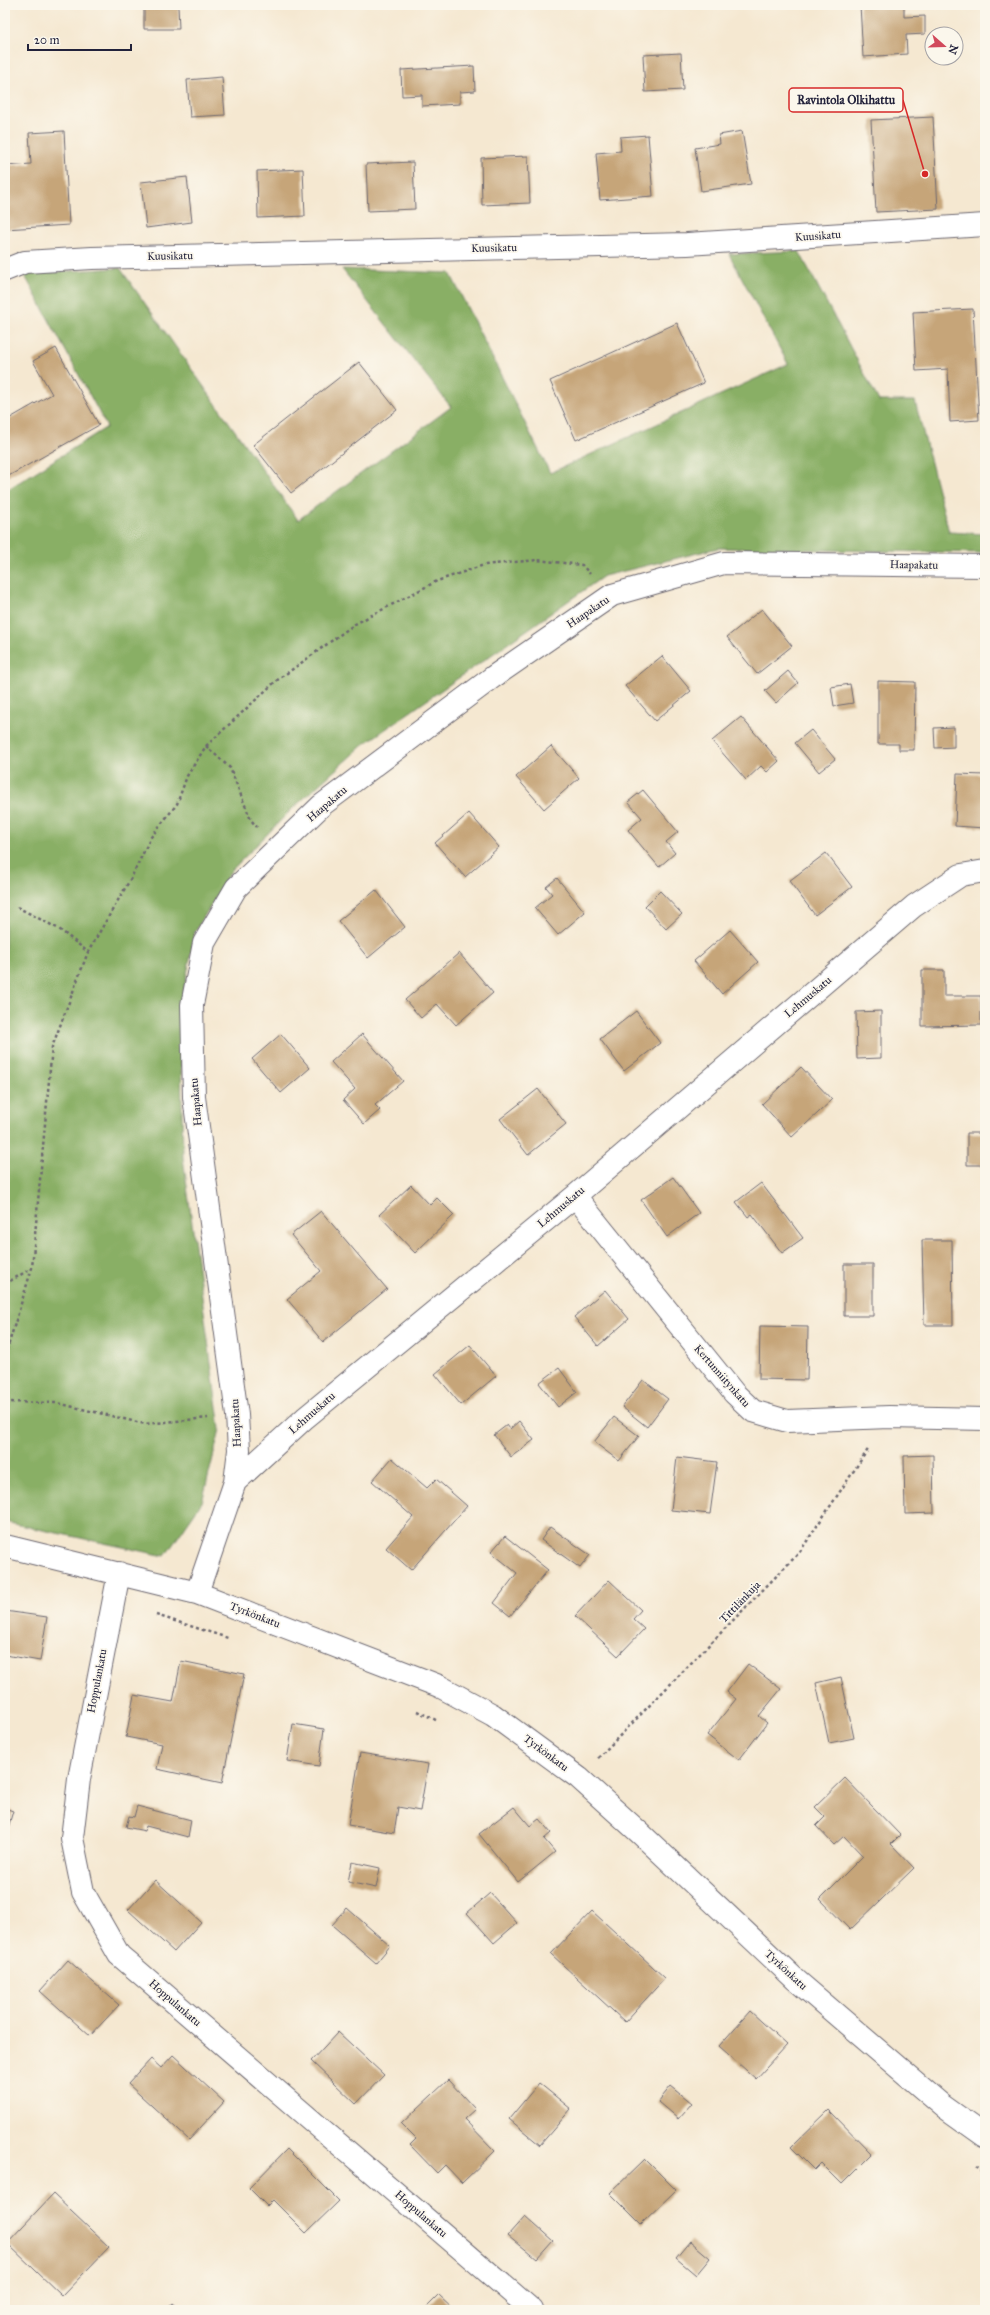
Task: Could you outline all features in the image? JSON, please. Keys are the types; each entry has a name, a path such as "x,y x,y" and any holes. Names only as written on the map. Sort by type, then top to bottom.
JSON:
{"street":[{"name":"Kuusikatu","path":"5,270 25,262 92,258 687,244 985,225"},
{"name":"Haapakatu","path":"235,1482 238,1450 237,1415 194,1097 192,1005 204,942 236,888 322,805 493,676 612,595 724,563 985,566"},
{"name":"Lehmuskatu","path":"197,1593 235,1482 305,1418 575,1196 914,906 962,875 985,871"},
{"name":"Kertunniitynkatu","path":"575,1196 734,1393 753,1411 787,1421 889,1417 985,1419"},
{"name":"Tyrkönkatu","path":"5,1546 120,1572 197,1593 440,1686 493,1715 578,1778 641,1834 796,1980 943,2106 985,2136"},
{"name":"Hoppulankatu","path":"120,1572 112,1602 79,1779 72,1838 82,1892 119,1955 532,2310"}],"path":[{"path":"206,746 230,768 251,820 276,850"},
{"path":"17,907 59,929 88,952"},
{"path":"5,1284 32,1268"},
{"path":"5,1402 57,1403 145,1424 237,1415"},
{"name":"Tittilänkuja","path":"578,1778 799,1553 889,1417"},
{"path":"112,1602 236,1641"},
{"path":"411,1708 439,1722"},
{"path":"973,2162 985,2171"}],"green space":[{"path":"799,251 879,401 915,401 949,532 985,534 985,553 718,548 604,576 363,745 292,809 231,871 195,932 180,1011 183,1157 220,1429 202,1502 165,1556 5,1522 5,491 107,427 24,274 120,268 298,520 451,407 342,269 450,273 550,473 788,364 729,254"}],"building":[{"path":"860,5 904,5 904,17 925,16 924,34 906,35 907,54 863,57"},
{"path":"144,6 178,6 179,29 144,29"},
{"path":"681,53 683,90 645,92 643,55"},
{"path":"474,66 475,91 460,92 460,104 422,106 422,95 402,96 401,70"},
{"path":"222,77 225,115 190,117 187,80"},
{"path":"933,117 938,209 876,212 871,120"},
{"path":"64,131 69,225 5,229 5,166 31,164 29,133"},
{"path":"742,131 751,184 701,191 695,148 720,144 719,135"},
{"path":"648,135 653,196 600,200 596,153 621,151 620,137"},
{"path":"528,156 530,203 482,205 481,158"},
{"path":"413,162 415,209 368,211 366,164"},
{"path":"303,169 305,216 258,218 257,171"},
{"path":"187,177 192,222 146,228 141,182"},
{"path":"973,309 979,420 950,422 948,369 916,371 913,312"},
{"path":"677,323 704,383 576,440 550,381"},
{"path":"56,348 99,425 5,478 5,421 52,394 33,361"},
{"path":"359,362 397,410 291,493 253,445"},
{"path":"762,609 792,646 757,674 727,637"},
{"path":"662,656 691,691 655,721 625,686"},
{"path":"788,671 798,683 776,703 765,691"},
{"path":"878,681 915,682 914,750 899,750 899,744 878,744"},
{"path":"850,684 853,703 834,706 831,687"},
{"path":"985,691 985,702 984,702 983,692"},
{"path":"741,717 779,761 767,772 761,766 746,780 712,741"},
{"path":"954,727 954,747 935,748 934,728"},
{"path":"811,730 835,759 819,772 795,743"},
{"path":"551,746 579,778 544,809 516,777"},
{"path":"957,774 985,775 985,828 955,826"},
{"path":"643,790 678,832 666,842 675,853 659,867 628,830 642,818 628,802"},
{"path":"469,813 499,847 465,877 435,843"},
{"path":"826,853 852,887 815,915 789,881"},
{"path":"557,878 585,912 558,935 535,908 552,894 546,887"},
{"path":"376,890 405,927 368,958 338,921"},
{"path":"660,891 682,914 666,929 645,906"},
{"path":"730,930 758,962 722,994 694,961"},
{"path":"459,953 493,993 456,1025 437,1004 421,1018 405,1000"},
{"path":"922,970 944,970 944,996 981,996 981,1025 922,1026"},
{"path":"636,1011 660,1043 624,1071 600,1039"},
{"path":"881,1011 881,1058 857,1059 856,1012"},
{"path":"281,1034 310,1068 281,1093 252,1059"},
{"path":"362,1034 403,1081 375,1105 380,1110 364,1124 343,1100 355,1089 331,1062"},
{"path":"801,1067 832,1100 792,1137 762,1104"},
{"path":"538,1089 566,1124 528,1155 500,1119"},
{"path":"967,1133 985,1133 985,1165 967,1165"},
{"path":"673,1177 699,1213 667,1237 641,1200"},
{"path":"761,1183 803,1238 782,1253 752,1214 748,1217 736,1202"},
{"path":"411,1185 430,1205 437,1198 454,1215 415,1253 379,1215"},
{"path":"321,1211 387,1289 323,1342 287,1299 321,1271 291,1235"},
{"path":"922,1240 952,1240 953,1325 924,1325"},
{"path":"844,1264 873,1264 873,1316 844,1316"},
{"path":"605,1290 629,1319 598,1346 574,1317"},
{"path":"760,1326 808,1327 807,1380 759,1379"},
{"path":"470,1345 496,1376 461,1405 435,1374"},
{"path":"559,1368 577,1392 558,1407 539,1383"},
{"path":"643,1380 668,1399 647,1427 622,1407"},
{"path":"614,1417 639,1436 619,1461 594,1442"},
{"path":"519,1421 534,1440 511,1457 494,1435 507,1425 510,1429"},
{"path":"933,1455 934,1513 905,1514 904,1456"},
{"path":"677,1457 717,1462 710,1514 671,1510"},
{"path":"392,1458 427,1488 436,1479 467,1506 411,1570 386,1548 413,1517 372,1481"},
{"path":"550,1527 590,1555 580,1568 541,1540"},
{"path":"505,1536 548,1570 510,1616 494,1603 517,1573 491,1552"},
{"path":"609,1580 641,1610 633,1619 644,1629 618,1656 575,1616"},
{"path":"5,1611 47,1617 40,1661 5,1655"},
{"path":"181,1661 244,1674 222,1783 157,1769 162,1744 126,1737 134,1695 173,1702"},
{"path":"748,1664 781,1689 759,1716 767,1723 739,1760 707,1735 736,1699 727,1692"},
{"path":"841,1677 854,1738 829,1743 816,1683"},
{"path":"293,1724 324,1729 319,1766 287,1761"},
{"path":"360,1753 428,1764 420,1811 398,1807 394,1833 348,1825"},
{"path":"845,1778 900,1835 891,1844 914,1868 850,1930 820,1899 863,1856 844,1836 834,1845 816,1826 825,1817 815,1807"},
{"path":"137,1806 191,1820 188,1837 146,1826 145,1831 126,1827 129,1816 134,1817"},
{"path":"514,1807 530,1826 539,1819 551,1833 544,1839 555,1852 518,1882 479,1834"},
{"path":"5,1808 13,1811 5,1838"},
{"path":"352,1862 380,1868 376,1888 348,1882"},
{"path":"155,1880 201,1922 174,1952 128,1910"},
{"path":"490,1893 517,1923 494,1943 467,1913"},
{"path":"347,1908 390,1946 376,1963 332,1925"},
{"path":"592,1911 665,1978 625,2022 551,1954"},
{"path":"68,1960 119,2005 90,2036 40,1991"},
{"path":"750,2011 787,2045 756,2079 719,2046"},
{"path":"338,2032 384,2075 356,2104 311,2061"},
{"path":"173,2055 224,2102 189,2140 128,2084 151,2059 161,2068"},
{"path":"448,2080 475,2109 464,2119 495,2151 462,2183 445,2165 437,2173 410,2145 416,2139 401,2124"},
{"path":"539,2083 571,2109 540,2145 509,2119"},
{"path":"671,2086 692,2103 678,2119 658,2102"},
{"path":"829,2110 872,2154 842,2184 821,2163 814,2170 791,2147"},
{"path":"287,2149 339,2201 306,2233 273,2200 267,2206 249,2188"},
{"path":"645,2159 676,2190 641,2224 610,2193"},
{"path":"53,2194 109,2247 62,2296 7,2243"},
{"path":"525,2216 553,2241 537,2259 508,2235"},
{"path":"690,2241 710,2258 696,2275 676,2258"},
{"path":"439,2295 455,2310 424,2310"},
{"path":"173,2303 181,2310 166,2310"}],"place":[{"name":"Ravintola Olkihattu","path":"925,174"}]}
